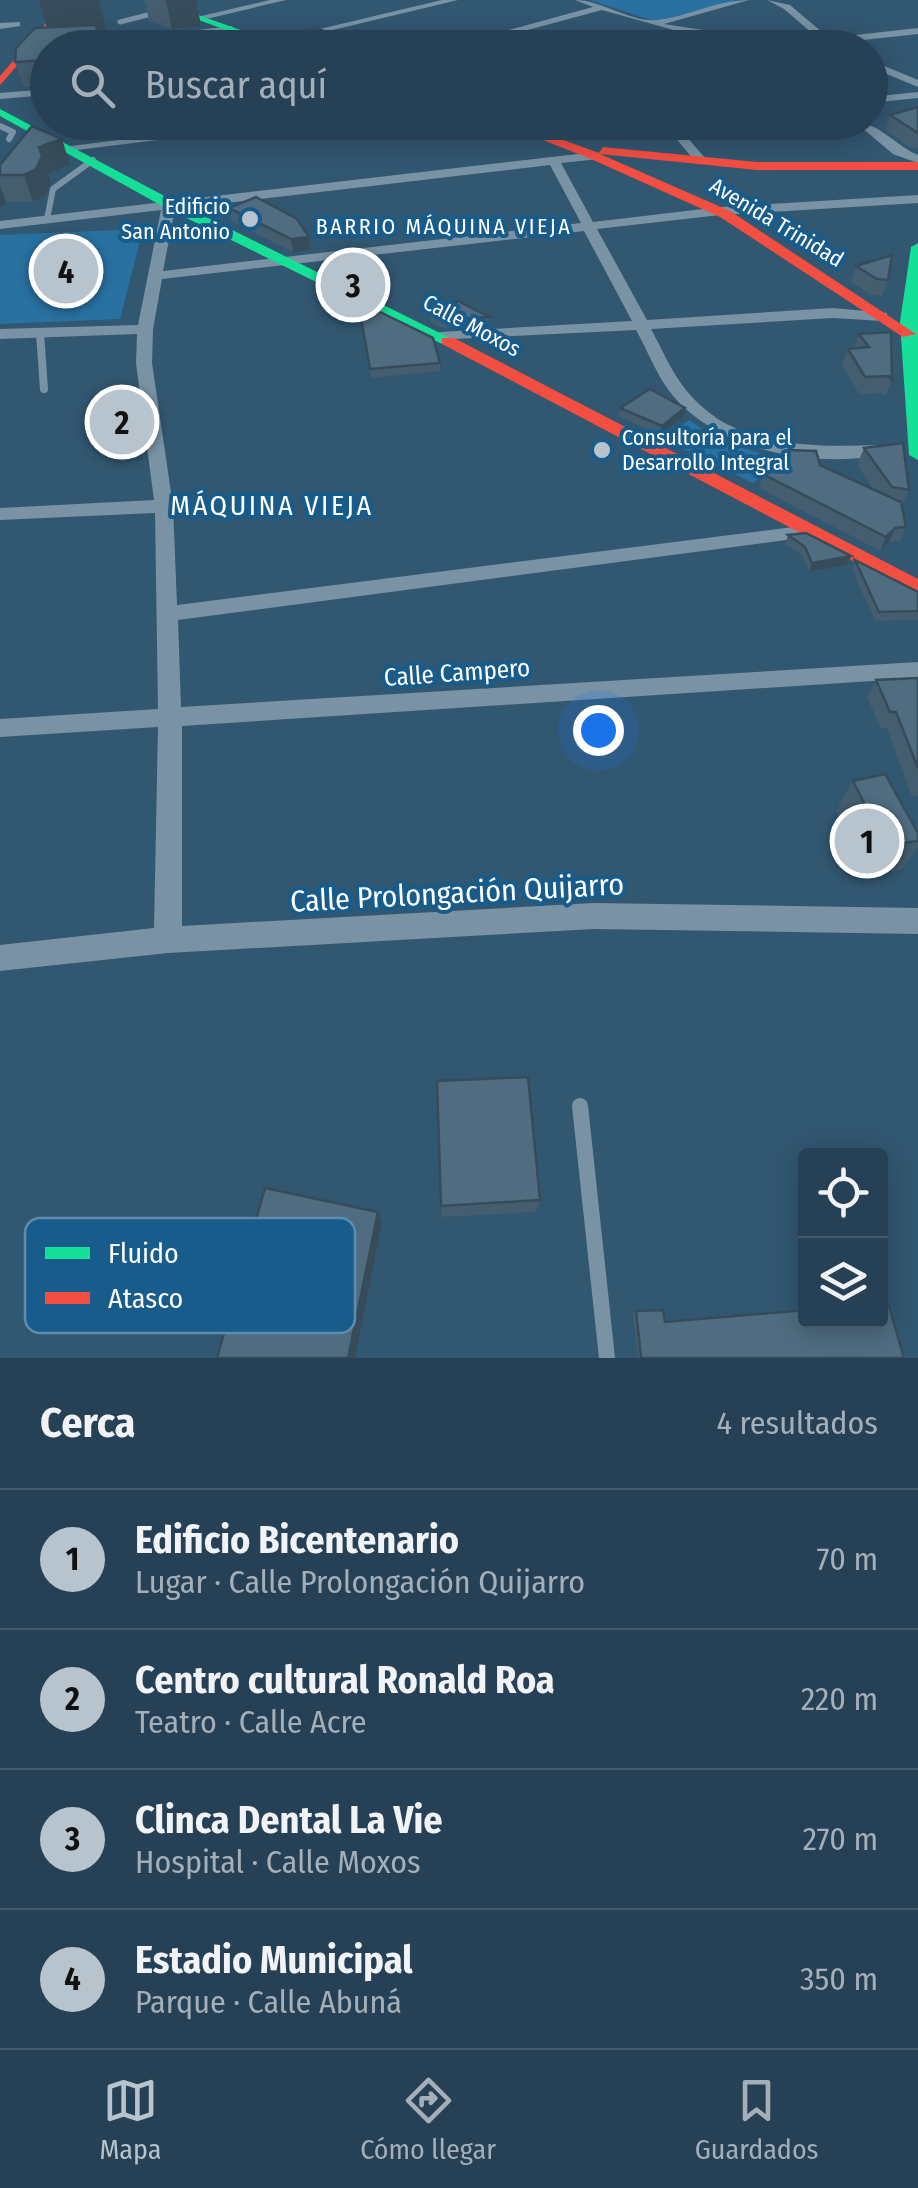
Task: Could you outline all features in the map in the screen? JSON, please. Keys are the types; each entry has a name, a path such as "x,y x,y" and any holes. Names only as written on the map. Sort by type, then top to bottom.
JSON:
{"main road":[{"path":"10,31 43,0"},
{"path":"40,30 60,0"},
{"path":"46,30 72,0"},
{"path":"148,0 173,8 194,26 235,30"},
{"name":"Calle Moxos","path":"0,112 30,128"},
{"name":"Calle Moxos","path":"54,140 169,204 440,336 918,588"},
{"name":"Avenida Trinidad","path":"550,140 586,153 634,162 720,211 908,334"},
{"path":"634,162 701,161 824,169 918,163"},
{"path":"918,248 908,334 918,455"},
{"path":"866,561 918,570"}],"street":[{"path":"180,30 282,0"},
{"path":"337,30 454,0"},
{"path":"579,0 680,30"},
{"path":"652,24 746,0"},
{"path":"771,0 784,5 811,30"},
{"path":"784,5 797,0"},
{"path":"516,30 600,8"},
{"path":"194,26 194,30"},
{"path":"888,35 918,32"},
{"path":"888,71 918,84"},
{"path":"0,96 30,94"},
{"path":"888,98 918,95"},
{"path":"69,148 139,140"},
{"path":"683,140 701,161"},
{"path":"882,140 918,163"},
{"path":"0,224 554,161 586,153"},
{"path":"554,161 677,390 703,418 718,428 780,451 882,450"},
{"path":"153,276 720,211 918,199"},
{"path":"168,940 170,719 164,506 144,363 153,276 169,204"},
{"path":"440,336 834,313 882,316"},
{"path":"0,334 145,329"},
{"path":"0,514 164,506"},
{"path":"167,614 808,531"},
{"name":"Calle Campero","path":"0,728 918,670"},
{"name":"Calle Prolongación Quijarro","path":"0,958 168,940 594,916 918,921"}],"lane":[{"path":"120,22 173,8"},
{"path":"0,126 13,132 9,139"},
{"path":"47,219 48,201 57,181 93,160"},
{"path":"40,333 44,389"},
{"path":"580,1106 607,1358"}],"shaded area":[{"path":"590,0 739,0 656,22"},
{"path":"143,229 120,319 0,324 0,235"},
{"path":"689,420 717,439 780,460 753,483 663,439"}],"building":[{"path":"97,25 97,30 35,28"},
{"path":"30,33 30,61 15,62 16,48"},
{"path":"918,107 918,133 890,115"},
{"path":"30,128 30,140 59,140 39,147 42,156 36,169 24,175 0,175 0,165"},
{"path":"256,197 297,219 309,237 291,239 229,208"},
{"path":"892,255 888,280 877,279 856,266"},
{"path":"458,301 489,317 442,320 431,314"},
{"path":"380,312 433,338 440,363 370,369 361,318"},
{"path":"891,332 892,380 889,376 865,377 848,349 869,347 859,334"},
{"path":"650,389 685,408 662,426 620,408"},
{"path":"903,443 909,490 892,487 864,448"},
{"path":"789,450 816,451 820,465 901,502 906,527 895,528 886,537 763,474"},
{"path":"806,533 851,556 812,563 805,547 788,535"},
{"path":"855,560 918,592 918,611 879,612"},
{"path":"918,678 918,768 896,712 890,712 876,680"},
{"path":"885,774 918,833 918,841 885,845 853,781"},
{"path":"528,1077 540,1200 441,1206 437,1081"},
{"path":"265,1188 378,1212 355,1324 355,1218 257,1218"},
{"path":"888,1303 904,1358 641,1358 636,1311 663,1310 665,1322 798,1311 798,1328 888,1328"},
{"path":"224,1333 353,1333 348,1358 217,1358"}],"traffic: fast":[{"path":"148,0 234,30"},
{"path":"0,112 30,128"},
{"path":"51,140 169,204 448,341"},
{"path":"918,247 908,322 918,455"}],"traffic: jam":[{"path":"45,30 71,0"},
{"path":"0,82 30,47"},
{"path":"551,140 725,214 908,334"},
{"path":"603,151 757,166 918,166"},
{"path":"448,341 918,588"}],"place":[{"name":"Edificio San Antonio","path":"250,219"},
{"name":"Estadio Municipal","path":"66,271"},
{"name":"Clinca Dental La Vie","path":"353,285"},
{"name":"Centro cultural Ronald Roa","path":"122,422"},
{"name":"Consultoría para el Desarrollo Integral","path":"602,450"},
{"name":"Edificio Bicentenario","path":"867,841"}],"district":[{"name":"BARRIO MÁQUINA VIEJA","path":"444,226"},
{"name":"MÁQUINA VIEJA","path":"272,505"}]}
